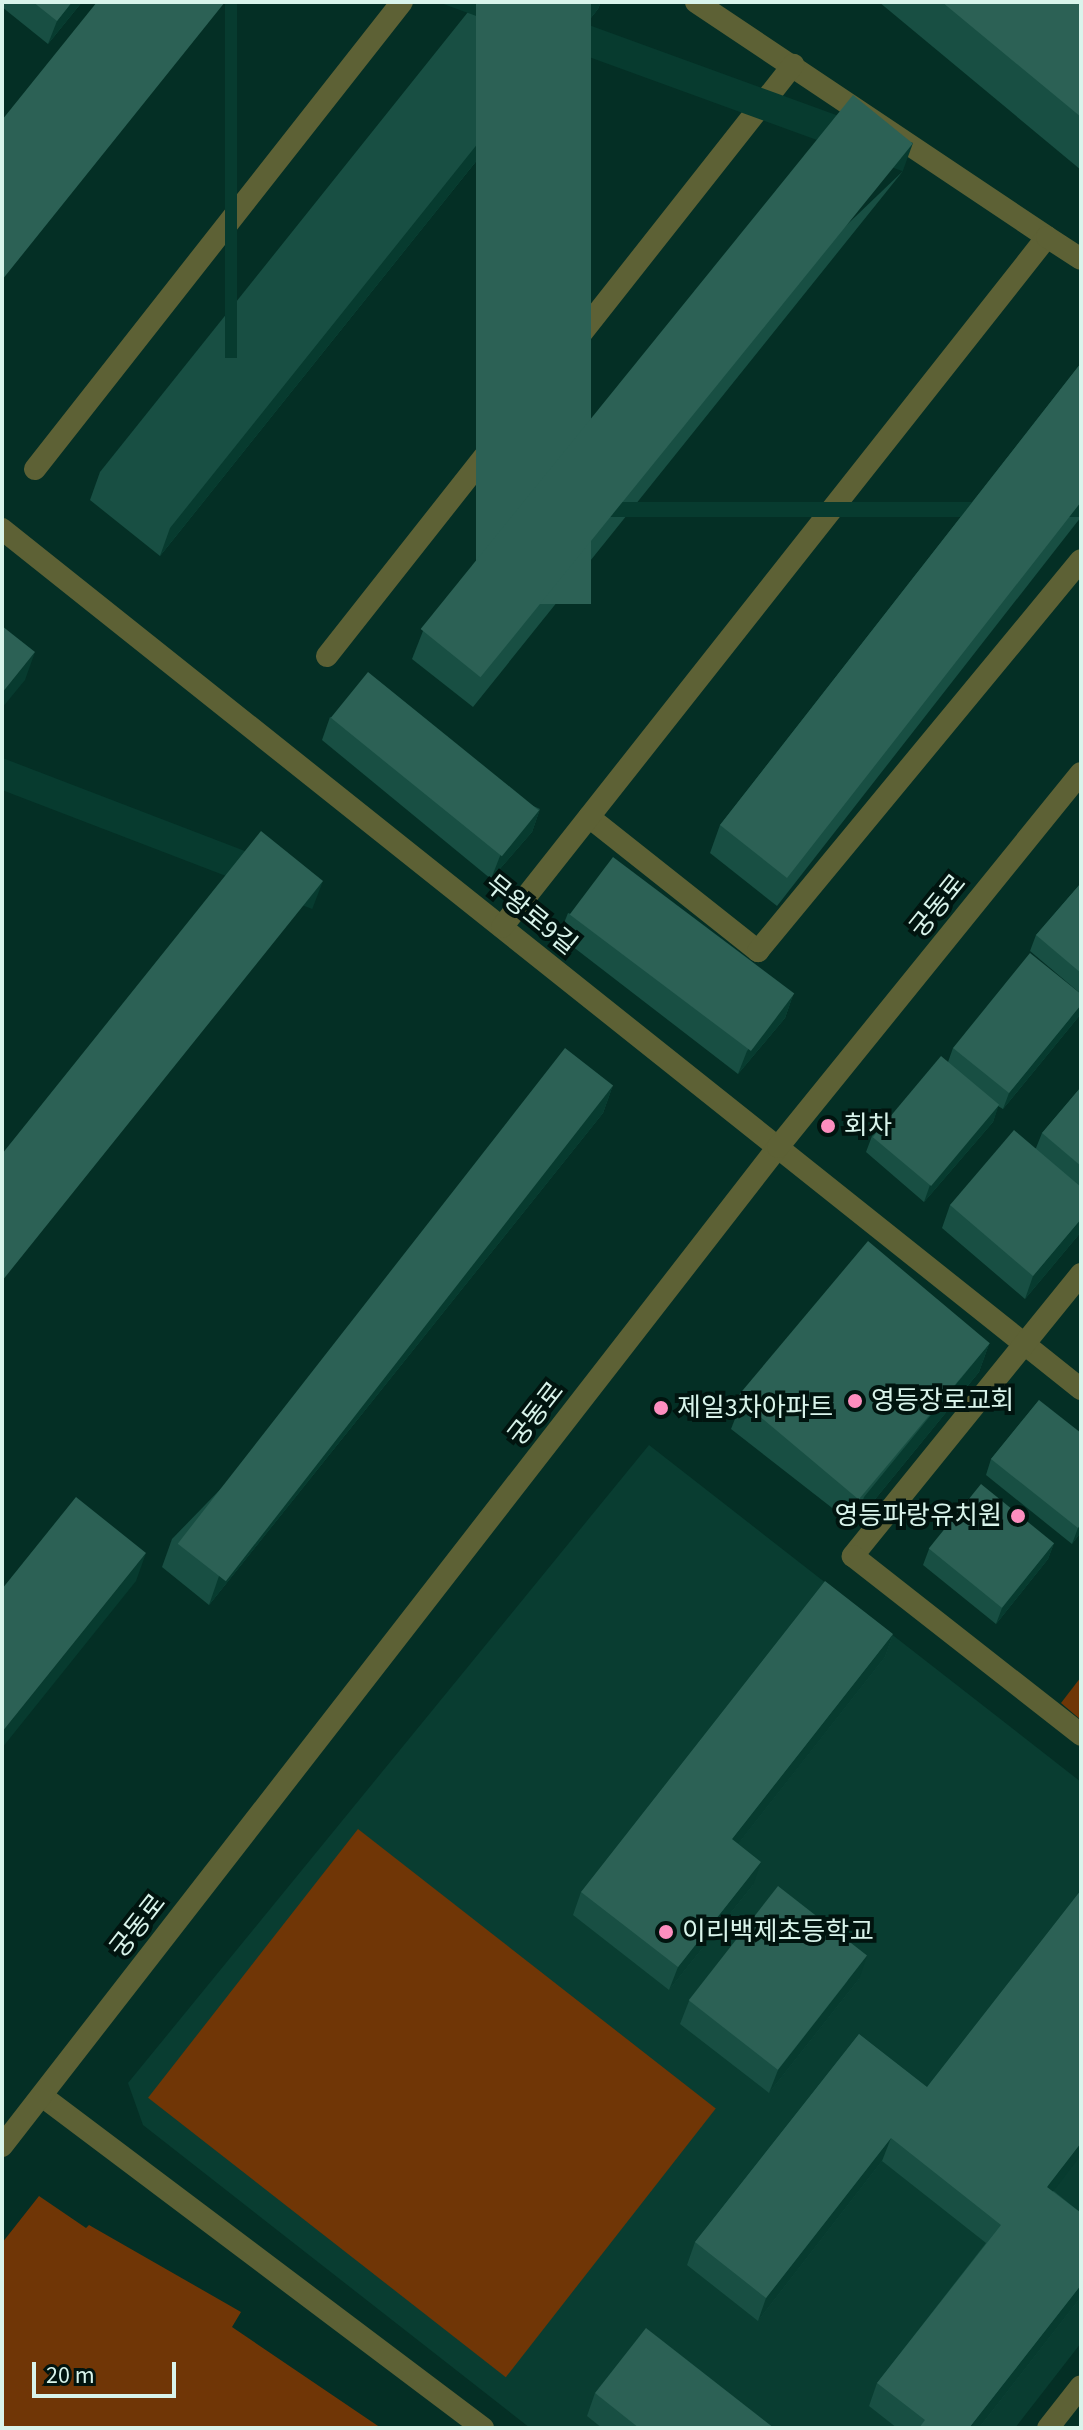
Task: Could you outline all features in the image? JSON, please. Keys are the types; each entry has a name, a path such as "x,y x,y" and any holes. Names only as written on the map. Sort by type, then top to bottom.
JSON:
{"street":[{"path":"35,469 402,2"},
{"path":"696,2 1081,259"},
{"path":"327,656 793,65"},
{"path":"502,927 1047,237"},
{"name":"무왕로9길","path":"2,529 1081,1389"},
{"path":"589,817 758,951 1081,560"},
{"name":"궁동로","path":"2,2146 778,1147 1081,773"},
{"path":"1081,1274 853,1556 1081,1735"},
{"path":"42,2096 483,2428"},
{"path":"1048,2428 1081,2386"}],"shaded area":[{"name":"이리백제초등학교","path":"649,1445 1081,1782 1081,2343 1015,2428 530,2428 143,2125 128,2083"},
{"path":"1081,1677 1081,1720 1061,1703"},
{"path":"358,1829 716,2109 506,2377 148,2098"},
{"path":"39,2196 86,2228 89,2225 241,2312 232,2327 381,2428 2,2428 2,2243"}],"building":[{"path":"33,2 72,2 57,21"},
{"path":"97,2 225,2 2,280 2,120"},
{"path":"476,2 591,2 591,604 476,604"},
{"path":"942,2 1081,2 1081,117"},
{"path":"853,95 913,143 480,677 421,629"},
{"path":"1081,363 1081,502 787,878 720,825"},
{"path":"2,626 35,652 2,693"},
{"path":"368,672 539,810 502,856 331,718"},
{"path":"261,831 323,881 2,1281 2,1154"},
{"path":"613,857 794,994 751,1051 570,915"},
{"path":"1081,883 1081,973 1036,935"},
{"path":"1030,953 1081,994 1081,1005 1009,1093 953,1048"},
{"path":"565,1048 613,1086 226,1581 178,1544"},
{"path":"941,1056 999,1105 931,1186 873,1137"},
{"path":"1081,1087 1081,1166 1042,1133"},
{"path":"1014,1130 1081,1187 1081,1219 1033,1276 950,1205"},
{"name":"영등장로교회","path":"868,1241 990,1343 859,1499 737,1397"},
{"path":"1039,1400 1081,1433 1081,1523 1078,1528 991,1459"},
{"path":"981,1484 1054,1543 1002,1608 929,1549"},
{"path":"76,1497 146,1553 2,1732 2,1589"},
{"path":"825,1581 893,1634 732,1839 761,1862 678,1967 581,1892"},
{"path":"778,1886 867,1956 778,2070 689,2000"},
{"path":"1081,1890 1081,2143 1047,2187 1081,2213 1081,2285 969,2428 919,2428 925,2420 877,2383 1001,2225 891,2138 766,2298 695,2242 859,2034 927,2087"},
{"path":"646,2328 774,2428 639,2428 595,2393"}],"place":[{"name":"회차","path":"828,1126"},
{"name":"영등장로교회","path":"855,1401"},
{"name":"제일3차아파트","path":"661,1408"},
{"name":"영등파랑유치원","path":"1018,1516"},
{"name":"이리백제초등학교","path":"666,1932"}]}
